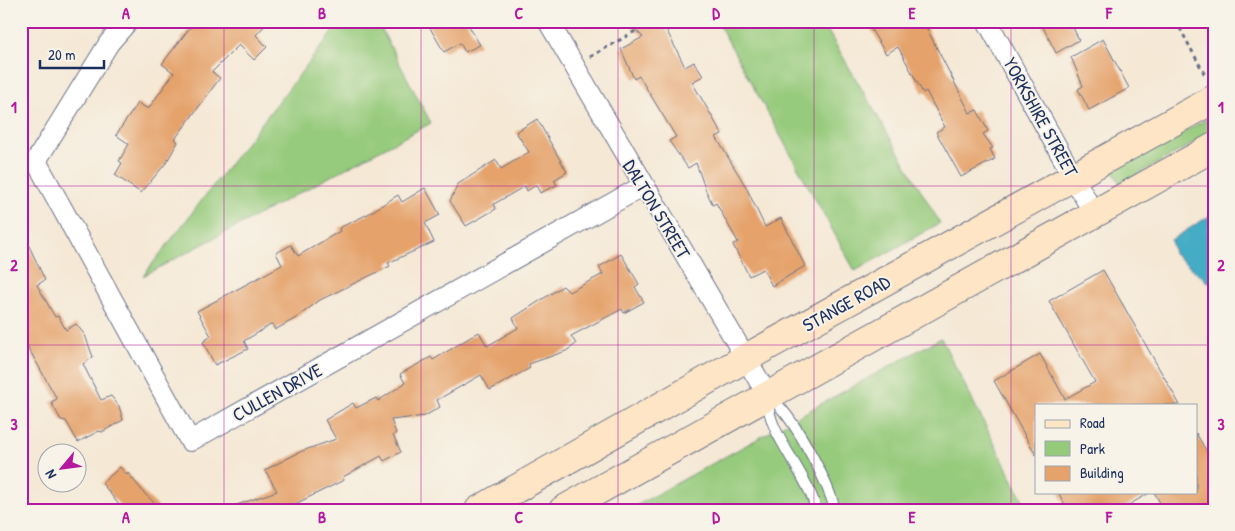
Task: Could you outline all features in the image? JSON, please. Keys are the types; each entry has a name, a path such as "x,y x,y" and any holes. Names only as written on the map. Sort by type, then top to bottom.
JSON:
{"main road":[{"name":"STANGE ROAD","path":"479,510 746,358 1074,177 1209,87"},
{"path":"563,510 1214,147"}],"street":[{"name":"CULLEN DRIVE","path":"128,21 109,44 36,161 190,441 643,186"},
{"name":"DALTON STREET","path":"548,21 643,186 768,396"},
{"name":"YORKSHIRE STREET","path":"987,21 1094,214"}],"lane":[{"path":"768,396 771,420 812,493 816,510"},
{"path":"768,396 786,412 831,494 835,510"}],"path":[{"path":"574,66 653,21"},
{"path":"1176,21 1209,87"},
{"path":"21,500 27,510"}],"green space":[{"path":"341,21 377,21 431,123 143,276"},
{"path":"717,21 822,21 940,223 855,271"},
{"path":"1214,115 1214,132 1120,184 1113,171"},
{"path":"941,338 1028,510 628,510"}],"water":[{"path":"1214,213 1214,287 1174,254 1171,240"}],"building":[{"path":"195,21 269,21 256,35 267,47 254,60 239,45 212,72 220,78 175,139 178,142 166,163 141,193 115,175 122,163 119,161 129,144 116,135 138,103 148,109 174,73 162,64"},
{"path":"426,21 466,21 480,45 465,52 460,43 444,52"},
{"path":"626,21 662,21 685,67 694,62 703,76 692,82 722,134 716,137 746,187 765,227 781,218 805,266 772,286 763,269 749,276 733,245 738,242 716,203 713,205 696,163 688,168 669,141 676,137 639,76 634,79 621,49 643,37"},
{"path":"866,21 923,21 970,113 977,110 988,131 983,134 993,148 990,149 995,159 961,177 936,132 945,127 926,91 923,93 898,47 886,54"},
{"path":"1040,21 1070,21 1079,40 1056,53"},
{"path":"1103,39 1129,88 1089,110 1078,89 1083,86 1071,57"},
{"path":"537,119 567,172 554,180 557,185 540,193 536,185 527,191 525,186 494,204 496,209 466,226 450,201 458,184 496,160 501,169 529,152 516,132"},
{"path":"425,188 440,215 425,223 434,242 388,263 390,266 320,300 296,318 275,330 272,324 244,341 248,349 215,365 203,342 211,336 197,311 282,265 276,253 291,245 298,256 340,231 339,228 368,214 398,195 402,202"},
{"path":"21,229 45,280 37,285 55,317 58,316 66,330 76,324 85,335 93,357 83,364 101,400 111,396 119,406 123,420 102,432 99,431 78,442 66,421 61,420 51,402 57,399 21,335"},
{"path":"621,254 639,284 635,287 644,302 624,313 622,309 571,336 576,344 566,351 529,364 530,368 490,390 481,375 437,400 440,407 425,416 391,420 396,433 393,435 401,452 384,461 381,456 343,477 344,480 283,510 232,510 231,507 277,491 265,470 302,451 336,439 325,420 353,403 356,408 376,398 378,401 405,383 400,374 431,357 433,360 479,332 487,346 518,328 513,318 563,286 569,292 603,274 599,267"},
{"path":"1103,270 1179,404 1035,404 1035,453 994,381 1040,354 1065,399 1095,382 1049,301"},
{"path":"1198,436 1214,464 1214,510 1164,510 1155,494 1198,494"},
{"path":"120,467 127,475 128,473 145,494 162,510 123,510 102,483"},
{"path":"1059,494 1148,494 1120,510 1068,510"}]}
